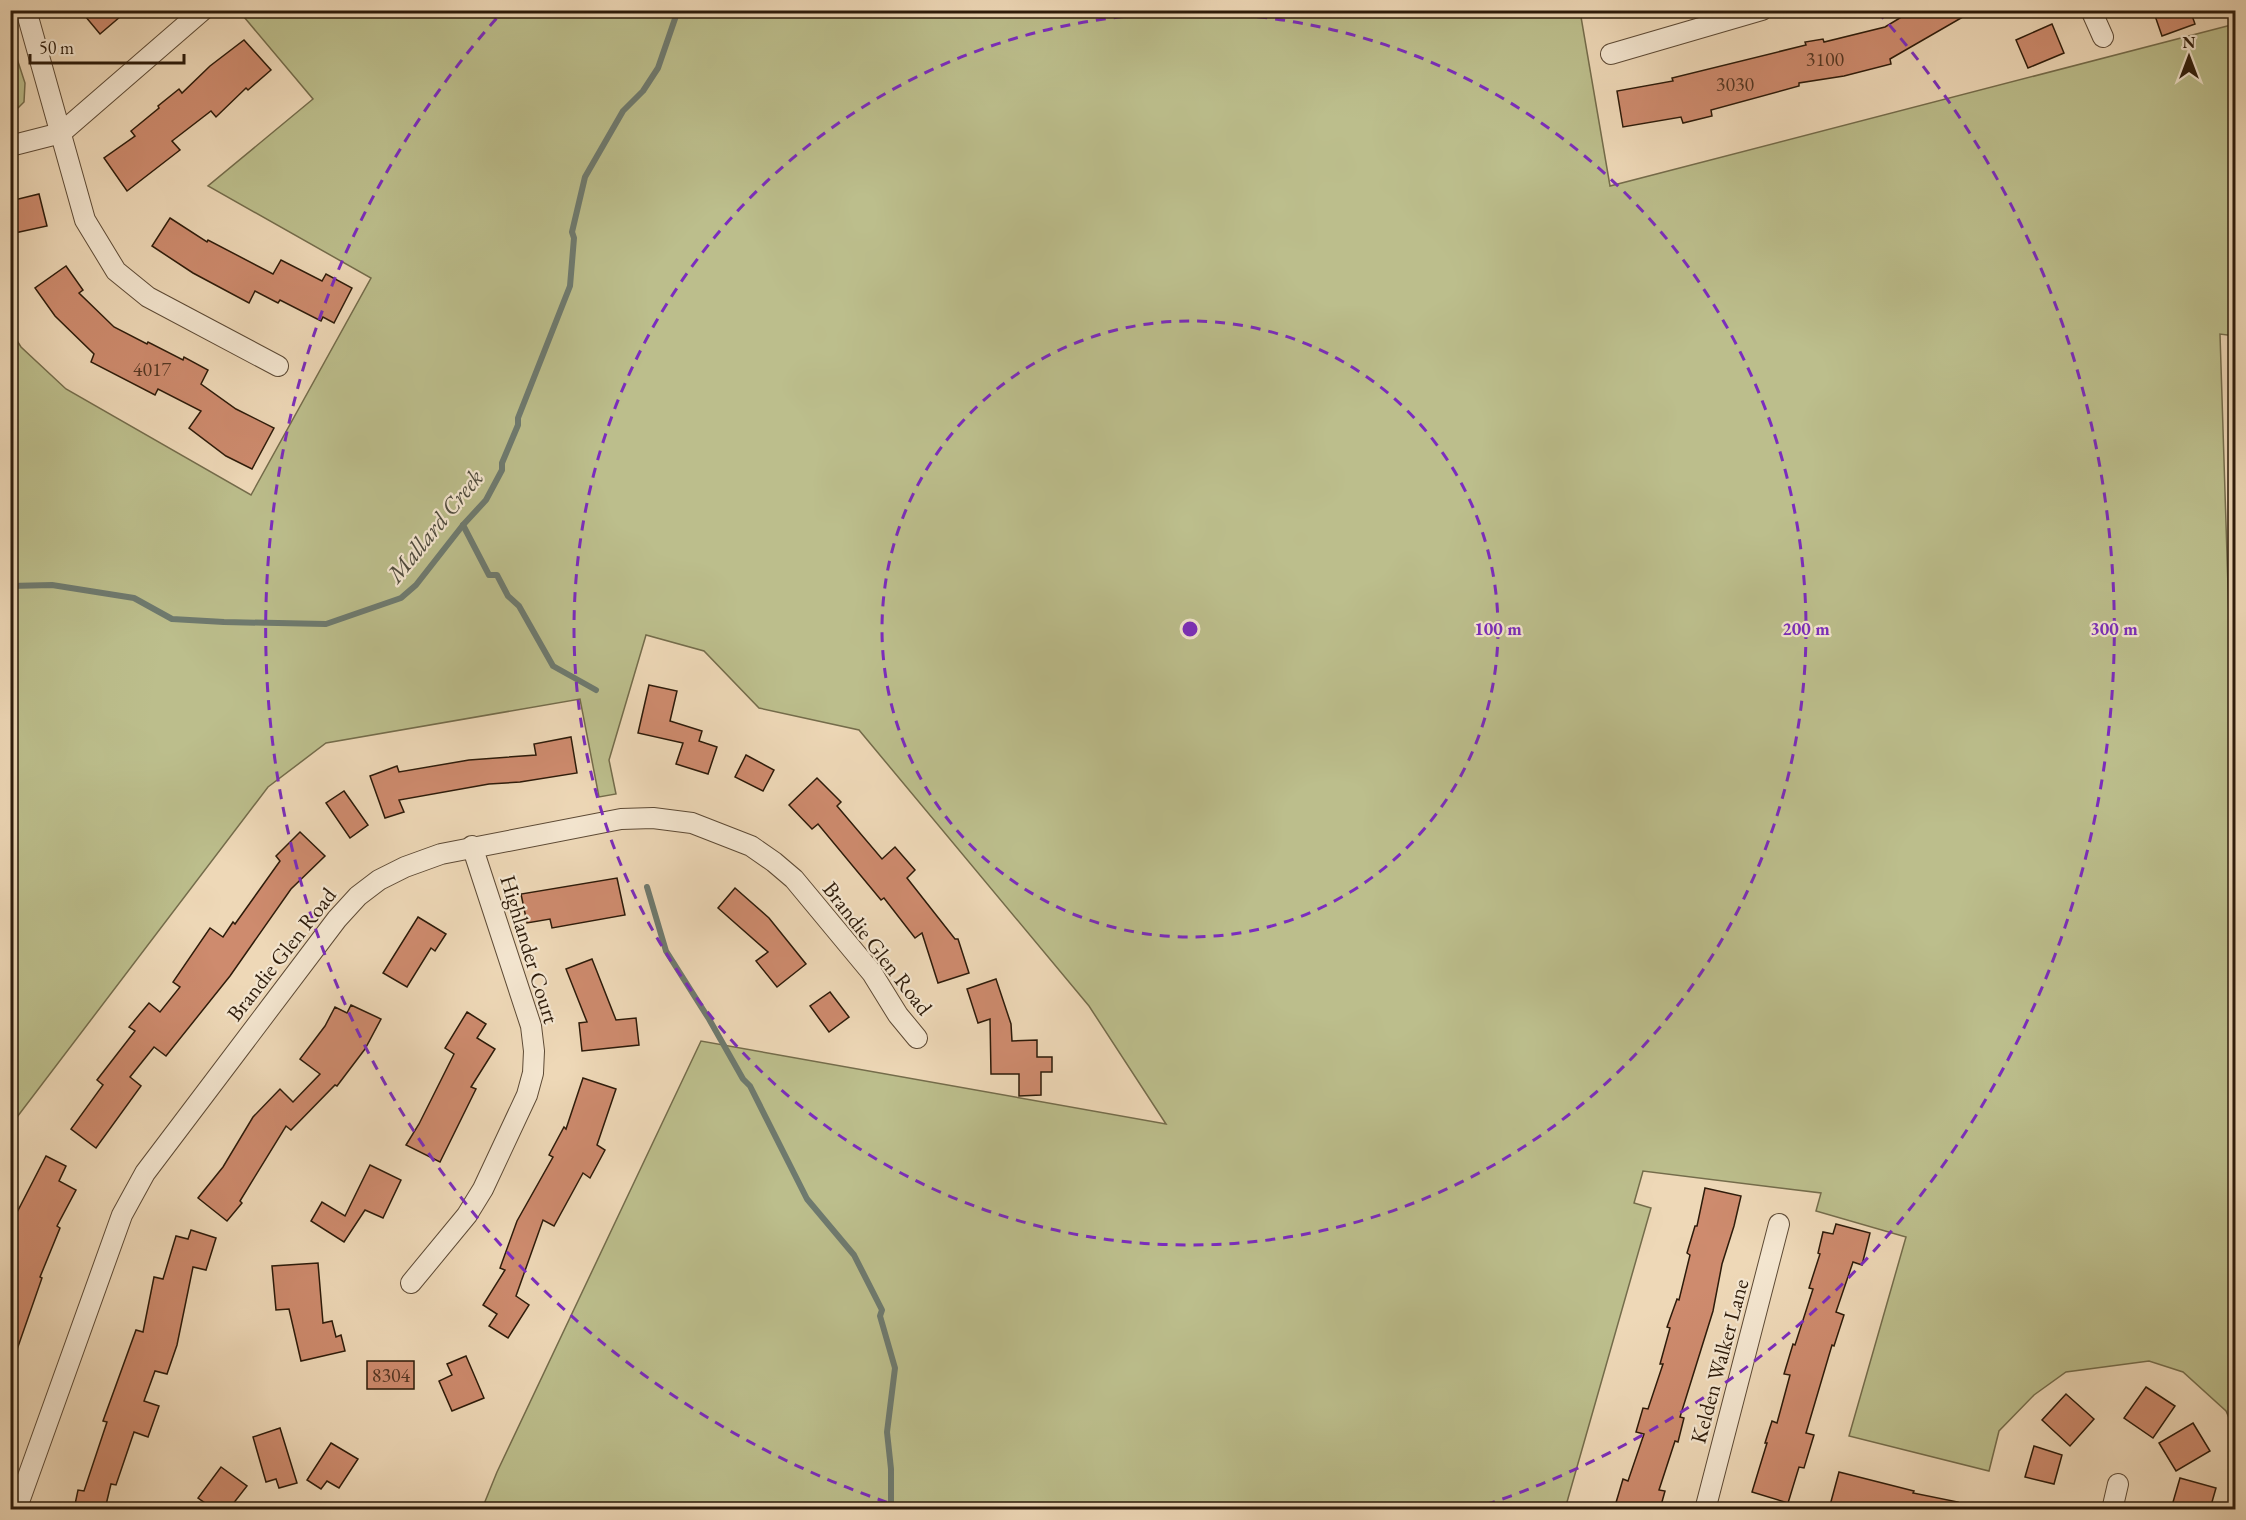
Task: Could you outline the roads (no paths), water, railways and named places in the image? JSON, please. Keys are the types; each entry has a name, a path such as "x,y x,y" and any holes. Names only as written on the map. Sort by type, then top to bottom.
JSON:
{"street":[{"path":"26,10 85,220 116,271 148,297 278,366"},
{"path":"10,146 61,133 203,10"},
{"path":"1611,54 1762,10"},
{"path":"2091,10 2103,37"},
{"name":"Brandie Glen Road","path":"16,1509 122,1215 145,1173 337,919 358,896 379,880 405,867 472,846 621,819 653,818 692,823 751,846 794,879 872,973 898,1015 917,1038"},
{"name":"Highlander Court","path":"411,1283 467,1215 483,1189 527,1095 533,1073 534,1051 531,1026 472,846"},
{"name":"Kelden Walker Lane","path":"1704,1509 1779,1224"},
{"path":"2112,1509 2118,1484"}],"waterway":[{"name":"Mallard Creek","path":"10,586 52,585 134,598 172,619 224,622 326,624 401,598 416,585 463,525 486,500 502,470 502,463 518,425 518,418 570,286 574,238 572,232 585,177 623,111 643,91 658,68 678,10"},
{"path":"463,525 489,575 497,575 508,596 519,606 553,666 596,690"},
{"path":"647,887 666,951 743,1079 750,1086 807,1199 854,1255 882,1310 880,1316 895,1368 887,1432 891,1469 891,1510"}]}
